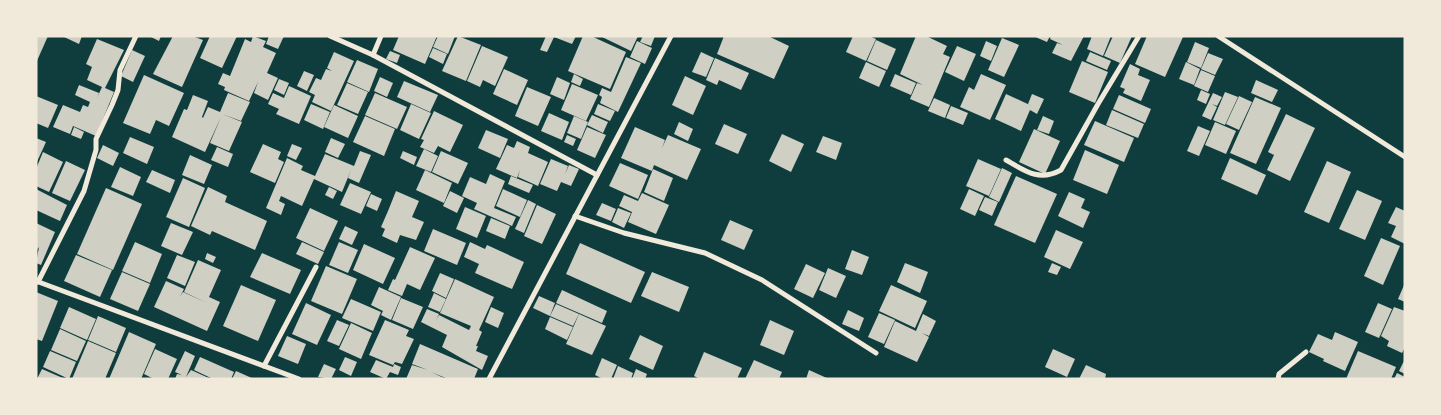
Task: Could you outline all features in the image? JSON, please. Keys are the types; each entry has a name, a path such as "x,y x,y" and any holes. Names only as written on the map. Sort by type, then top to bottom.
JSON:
{"street":[{"path":"136,36 120,70 118,90 96,139 96,150 84,191 37,281 299,379"},
{"path":"330,36 373,55 596,175"},
{"path":"373,55 381,36"},
{"path":"489,379 671,36"},
{"path":"1006,160 1033,176 1051,175 1061,170 1139,36"},
{"path":"1218,36 1405,157"},
{"path":"575,216 624,233 705,253 762,280 876,354"},
{"path":"264,366 316,267"},
{"path":"1278,379 1279,374 1306,352"}],"building":[{"path":"36,36 48,36 36,63"},
{"path":"62,36 82,36 79,44"},
{"path":"149,36 161,36 159,41"},
{"path":"173,36 192,36 203,40 182,87 153,74"},
{"path":"210,36 237,36 222,68 200,58"},
{"path":"253,36 266,41 263,47 276,53 267,73 278,78 268,100 254,93 258,82 249,101 224,90 225,87 218,84 223,73 230,76 245,39 251,42"},
{"path":"269,36 284,36 278,49 266,44"},
{"path":"399,36 437,36 425,64 393,50"},
{"path":"438,36 455,36 448,54 433,47"},
{"path":"458,36 481,45 466,81 442,71"},
{"path":"546,36 576,36 572,44 554,37 547,52 540,50"},
{"path":"583,36 591,36 626,52 610,89 568,71"},
{"path":"600,36 638,36 631,51"},
{"path":"643,36 655,36 651,46 640,42"},
{"path":"724,36 768,36 789,46 774,79 717,54"},
{"path":"853,36 869,36 876,39 866,61 846,52"},
{"path":"916,36 926,36 947,46 943,54 950,57 929,107 910,99 917,83 923,85 900,74"},
{"path":"1033,36 1050,36 1047,42"},
{"path":"1051,36 1084,36 1071,61 1052,53 1057,43 1063,45 1050,39"},
{"path":"1092,36 1111,36 1103,56 1087,49"},
{"path":"1113,36 1132,36 1120,63 1104,56"},
{"path":"1147,36 1183,37 1165,77 1135,64"},
{"path":"1002,38 1019,45 1004,77 988,70"},
{"path":"97,39 124,50 105,88 114,92 96,136 73,126 70,134 53,127 63,105 80,112 83,105 88,107 90,102 75,95 79,85 99,93 97,98 102,87 87,80 92,67 86,64"},
{"path":"876,40 896,49 887,70 867,61"},
{"path":"637,41 652,48 645,64 630,57"},
{"path":"986,41 997,46 991,61 980,56"},
{"path":"1195,42 1209,48 1201,68 1187,62"},
{"path":"482,46 508,57 495,86 483,80 480,87 467,81"},
{"path":"957,46 976,54 964,81 945,72"},
{"path":"433,48 447,54 443,64 429,57"},
{"path":"132,50 145,56 133,82 121,76"},
{"path":"390,51 400,55 397,63 386,59"},
{"path":"334,52 354,61 331,111 312,102 315,95 309,92 316,78 321,80 326,69 332,71 327,68"},
{"path":"701,52 714,58 706,77 692,72"},
{"path":"1090,52 1111,61 1107,70 1086,61"},
{"path":"1208,53 1223,59 1215,75 1201,69"},
{"path":"626,57 641,63 618,112 600,103 602,97 599,95 602,88 611,92"},
{"path":"715,58 749,73 741,90 719,80 717,85 706,80"},
{"path":"357,60 378,69 369,92 347,82"},
{"path":"1082,61 1108,72 1095,103 1069,92"},
{"path":"866,62 886,71 879,87 859,78"},
{"path":"1186,62 1200,69 1194,85 1179,79"},
{"path":"1130,64 1140,69 1138,75 1150,80 1141,101 1123,93 1125,89 1120,87"},
{"path":"504,69 528,80 517,105 493,94"},
{"path":"1201,70 1215,76 1208,92 1194,86"},
{"path":"304,71 314,75 307,91 297,86"},
{"path":"574,74 583,79 580,86 571,82"},
{"path":"895,74 916,83 911,95 890,86"},
{"path":"981,74 1006,85 990,120 960,107 969,87 974,90"},
{"path":"144,75 184,93 169,126 156,120 150,134 123,123"},
{"path":"685,76 706,86 693,115 672,105"},
{"path":"380,77 393,83 387,97 374,91"},
{"path":"557,77 570,83 564,100 550,94"},
{"path":"279,79 289,83 284,95 274,90"},
{"path":"1256,80 1278,90 1272,102 1251,93"},
{"path":"404,81 438,95 430,112 397,97"},
{"path":"347,83 368,92 358,114 337,105"},
{"path":"572,84 598,95 586,121 561,110"},
{"path":"289,86 311,96 299,124 276,114 279,109 268,104 273,93 284,98"},
{"path":"527,87 551,97 538,126 515,116"},
{"path":"1201,90 1210,94 1206,104 1197,100"},
{"path":"1225,92 1238,97 1225,125 1213,120"},
{"path":"228,93 250,102 241,121 222,114 242,122 229,151 210,143 221,117 205,152 172,137 184,109 187,110 193,95 208,101 203,118 208,107 220,112"},
{"path":"375,93 407,107 397,129 365,115"},
{"path":"1213,93 1222,97 1217,106 1212,104 1217,107 1211,120 1202,116"},
{"path":"1006,94 1032,106 1028,104 1032,94 1044,99 1037,114 1030,110 1021,131 995,119"},
{"path":"1119,95 1151,109 1145,123 1113,109"},
{"path":"36,96 58,105 48,128 36,123"},
{"path":"1239,96 1252,102 1239,130 1226,124"},
{"path":"1255,97 1281,108 1256,164 1230,153"},
{"path":"934,98 950,105 945,118 928,111"},
{"path":"311,104 330,112 323,129 304,120"},
{"path":"411,104 431,113 419,139 400,130"},
{"path":"598,104 615,111 610,121 594,114"},
{"path":"334,105 358,116 348,138 324,127"},
{"path":"951,106 968,113 963,125 946,118"},
{"path":"1112,110 1144,124 1138,138 1106,125"},
{"path":"434,111 463,125 450,152 438,146 434,153 420,147 424,140 421,139"},
{"path":"549,113 569,122 562,140 541,131"},
{"path":"1286,114 1315,128 1290,181 1267,170 1274,155 1268,152"},
{"path":"592,115 608,122 603,133 587,125"},
{"path":"365,116 395,129 384,156 353,142"},
{"path":"574,116 588,122 581,139 567,133"},
{"path":"1043,116 1054,121 1049,134 1037,130"},
{"path":"1095,121 1134,138 1124,162 1084,145"},
{"path":"679,122 693,129 688,141 674,134"},
{"path":"1215,122 1236,131 1226,154 1205,145"},
{"path":"724,124 747,134 738,154 715,144"},
{"path":"1198,126 1210,131 1199,156 1187,151"},
{"path":"74,127 84,132 81,139 71,135"},
{"path":"587,127 606,135 595,158 577,150"},
{"path":"635,127 665,140 662,148 668,135 701,149 687,180 654,165 652,171 621,158"},
{"path":"1034,129 1060,141 1045,174 1019,162"},
{"path":"486,130 508,139 500,158 478,148"},
{"path":"782,134 804,144 791,172 769,161"},
{"path":"567,135 576,139 573,146 564,142"},
{"path":"823,136 842,143 836,160 816,152"},
{"path":"130,137 154,147 147,164 123,153"},
{"path":"36,138 46,142 36,164"},
{"path":"331,138 345,144 338,158 325,152"},
{"path":"517,141 530,147 528,153 548,162 538,186 518,177 520,170 517,178 496,169 507,145 514,148"},
{"path":"263,144 281,152 278,159 284,162 275,183 250,172"},
{"path":"292,144 302,148 296,160 287,156"},
{"path":"103,145 119,153 113,166 97,158"},
{"path":"217,147 233,154 228,167 211,160"},
{"path":"424,149 438,156 431,172 416,166"},
{"path":"1085,150 1119,165 1107,194 1073,180"},
{"path":"360,151 371,155 359,183 348,178 351,170 342,192 314,179 302,206 281,196 279,201 285,204 281,215 266,208 287,158 303,166 301,170 315,176 325,154 354,166"},
{"path":"403,151 417,157 414,165 400,158"},
{"path":"441,151 468,163 458,184 432,172"},
{"path":"43,152 63,162 49,192 36,186 36,169"},
{"path":"190,155 212,165 204,184 182,175"},
{"path":"1230,158 1266,175 1257,195 1221,179"},
{"path":"551,159 568,166 565,174 569,165 579,169 571,186 561,182 557,191 540,184"},
{"path":"978,159 1001,169 989,196 966,186"},
{"path":"66,161 85,170 70,201 52,193"},
{"path":"1327,161 1351,172 1329,223 1304,212"},
{"path":"620,163 648,175 638,199 609,186"},
{"path":"120,167 141,177 133,196 111,187"},
{"path":"1002,168 1012,173 999,202 989,197"},
{"path":"653,169 673,178 664,201 644,192"},
{"path":"152,170 175,180 170,193 146,182"},
{"path":"425,170 452,183 444,203 416,190"},
{"path":"490,174 505,181 494,208 516,217 512,226 474,209 477,203 462,196 470,177 486,184"},
{"path":"511,176 533,185 529,193 508,184"},
{"path":"1016,176 1057,194 1035,243 994,225"},
{"path":"183,178 205,188 189,227 166,217"},
{"path":"350,183 371,192 361,214 340,205"},
{"path":"208,187 227,196 225,202 267,221 255,250 212,231 210,235 191,226"},
{"path":"329,187 337,191 333,199 325,195"},
{"path":"106,188 142,204 113,270 77,254"},
{"path":"36,189 67,205 60,221 36,210"},
{"path":"503,189 527,200 520,217 496,206"},
{"path":"969,189 984,196 975,216 960,209"},
{"path":"1357,190 1382,201 1365,240 1339,229"},
{"path":"396,191 419,201 412,217 424,222 416,240 400,235 397,243 382,236 385,229 381,227"},
{"path":"450,191 464,198 457,213 443,206"},
{"path":"1069,192 1085,199 1081,208 1090,212 1083,228 1058,216"},
{"path":"642,193 669,205 656,234 628,222 632,212 619,206 624,195 638,201"},
{"path":"371,194 382,199 377,211 366,206"},
{"path":"985,197 998,202 992,216 979,210"},
{"path":"528,200 536,204 524,233 515,229"},
{"path":"602,203 616,209 611,221 596,215"},
{"path":"537,205 556,214 542,244 524,236"},
{"path":"465,207 486,216 477,238 456,229"},
{"path":"1396,207 1405,211 1405,244 1391,237 1396,226 1388,223"},
{"path":"310,208 338,221 324,251 296,238"},
{"path":"618,208 631,213 624,228 612,222"},
{"path":"491,218 510,226 505,239 486,231"},
{"path":"730,220 753,230 744,250 721,240"},
{"path":"36,223 55,232 41,265 36,263 39,247 36,251"},
{"path":"171,223 193,232 182,255 161,246"},
{"path":"345,226 358,232 352,245 339,239"},
{"path":"433,229 466,243 457,265 424,251"},
{"path":"1056,230 1083,242 1070,269 1044,257"},
{"path":"1381,238 1400,246 1383,285 1364,276"},
{"path":"135,242 162,254 150,283 122,271"},
{"path":"302,242 324,252 318,264 296,254"},
{"path":"339,242 358,250 348,273 329,265"},
{"path":"470,242 485,249 487,245 524,262 512,289 475,273 479,264 464,257"},
{"path":"580,243 645,272 631,303 566,274"},
{"path":"364,244 395,258 383,284 353,270"},
{"path":"410,247 435,258 420,290 407,284 402,296 388,290 393,279 395,280"},
{"path":"852,250 869,257 862,275 845,269"},
{"path":"207,253 216,257 213,263 205,259"},
{"path":"262,253 301,270 290,294 250,277"},
{"path":"76,255 112,270 100,297 64,281"},
{"path":"177,255 195,262 185,286 167,278"},
{"path":"198,260 221,270 209,297 220,302 207,331 154,307 166,281 184,289 180,297 183,292 207,303 184,292"},
{"path":"905,263 928,272 920,293 897,282"},
{"path":"1052,263 1061,267 1057,275 1048,272"},
{"path":"806,264 825,273 813,298 794,289"},
{"path":"326,266 357,279 342,314 311,301"},
{"path":"828,268 846,276 836,298 819,290"},
{"path":"122,272 150,284 138,311 110,299"},
{"path":"652,272 689,287 679,312 641,296"},
{"path":"440,273 454,279 446,298 432,291"},
{"path":"455,279 494,297 479,330 482,332 476,346 478,346 476,351 488,356 482,370 442,347 447,335 421,322 427,309 439,314 436,320 439,315 469,330 471,326 440,313"},
{"path":"1405,283 1405,302 1398,299"},
{"path":"241,285 276,300 258,341 223,326"},
{"path":"891,285 927,301 915,328 879,311"},
{"path":"379,287 401,297 391,320 381,315 383,311 371,305"},
{"path":"562,290 607,311 602,323 556,303"},
{"path":"36,292 58,301 42,341 36,339"},
{"path":"434,293 446,299 440,312 428,307"},
{"path":"539,296 555,303 550,316 533,308"},
{"path":"401,298 423,307 413,329 392,320"},
{"path":"351,299 381,312 373,331 342,318"},
{"path":"306,303 331,315 317,345 292,334"},
{"path":"1378,303 1392,309 1379,338 1365,332"},
{"path":"556,304 579,314 573,326 550,316"},
{"path":"69,307 96,319 87,340 60,328"},
{"path":"491,307 504,313 498,328 485,322"},
{"path":"1394,307 1405,311 1405,347 1402,353 1387,346 1389,341 1381,336"},
{"path":"848,310 864,318 859,331 842,324"},
{"path":"879,313 895,320 884,344 868,337"},
{"path":"579,314 606,326 592,355 566,344"},
{"path":"923,314 936,321 929,336 922,333 929,337 917,362 884,347 895,321 916,331"},
{"path":"98,316 126,328 116,352 88,340"},
{"path":"550,317 573,327 567,340 545,329"},
{"path":"337,320 349,325 339,346 327,341"},
{"path":"385,320 409,330 406,336 414,339 402,364 395,362 393,365 369,355"},
{"path":"770,320 794,331 784,355 760,345"},
{"path":"351,323 372,333 361,359 339,349"},
{"path":"60,329 86,341 77,361 51,350"},
{"path":"129,332 156,344 141,379 109,379"},
{"path":"1335,332 1358,342 1345,371 1309,352 1318,334 1332,340"},
{"path":"640,335 663,346 653,370 629,359"},
{"path":"287,336 306,344 298,364 278,356"},
{"path":"88,341 116,353 105,379 72,379"},
{"path":"420,344 478,369 474,379 448,379 431,372 446,379 406,379 412,365 428,370 412,364"},
{"path":"155,349 177,359 168,379 154,379 144,374"},
{"path":"1053,349 1075,359 1067,377 1045,367"},
{"path":"50,351 76,362 69,379 43,367"},
{"path":"185,351 195,356 186,377 191,370 211,379 175,379 177,374 182,375 175,372"},
{"path":"1358,351 1396,367 1391,379 1346,379"},
{"path":"704,352 742,368 737,379 700,379 694,376"},
{"path":"200,357 234,372 231,379 213,379 194,370"},
{"path":"345,357 357,362 351,376 339,370"},
{"path":"602,358 617,365 611,379 603,379 595,375"},
{"path":"1405,359 1405,374 1399,371"},
{"path":"376,360 393,367 394,364 401,367 398,375 390,372 386,379 370,372"},
{"path":"754,360 782,372 779,379 745,379"},
{"path":"324,364 336,369 331,379 318,377"},
{"path":"1086,365 1106,374 1105,379 1079,379"},
{"path":"618,366 633,373 631,379 613,379"},
{"path":"42,369 65,379 37,379"},
{"path":"636,369 647,374 645,379 632,379"},
{"path":"809,370 829,379 806,379"},
{"path":"236,371 254,379 232,379"},
{"path":"1397,373 1405,377 1405,379 1394,379"}]}
